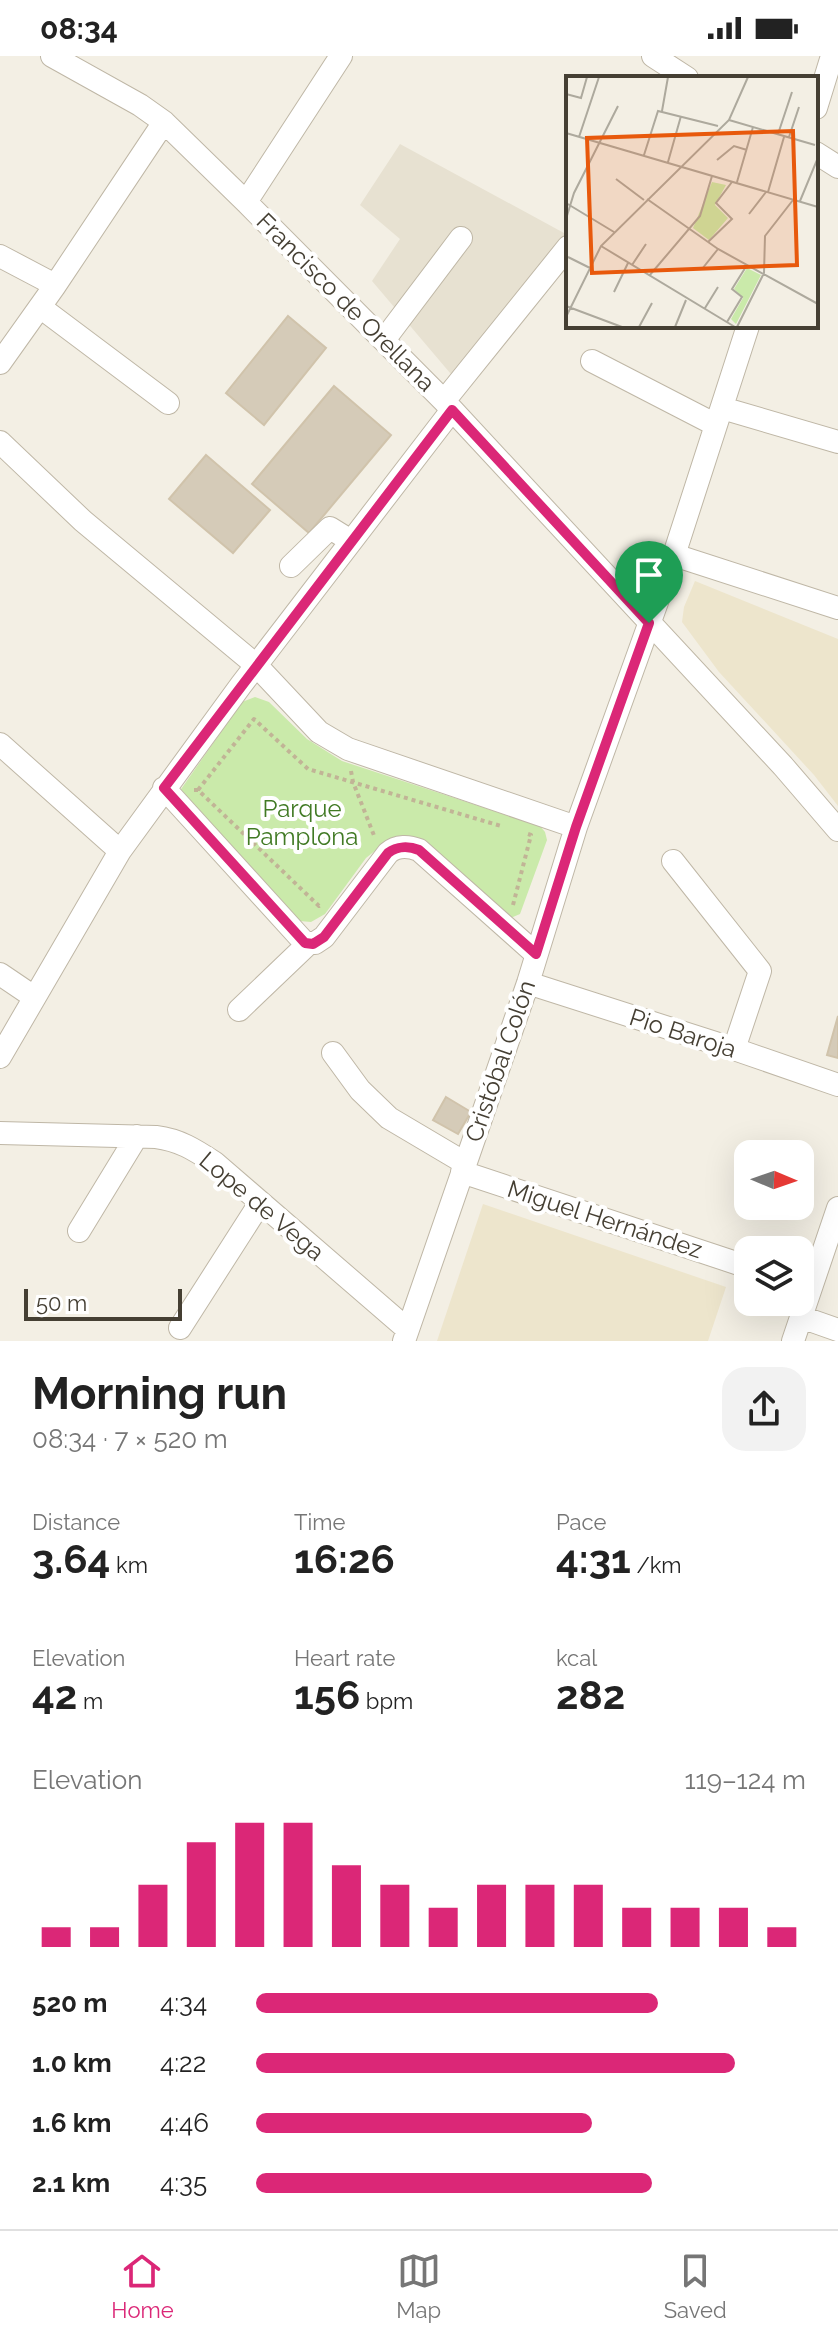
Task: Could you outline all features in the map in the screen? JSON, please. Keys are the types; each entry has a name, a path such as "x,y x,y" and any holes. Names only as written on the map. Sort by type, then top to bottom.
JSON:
{"street":[{"name":"Francisco de Orellana","path":"52,56 140,105 164,122 246,202 448,406 783,766 838,830"},
{"path":"246,202 341,56"},
{"path":"653,56 684,76"},
{"path":"818,102 832,56"},
{"path":"0,363 164,122"},
{"path":"818,154 838,167"},
{"path":"384,340 461,238"},
{"path":"0,1057 9,1020 34,997 120,851 164,788 566,250"},
{"path":"0,256 55,285"},
{"path":"40,307 168,403"},
{"name":"Cristóbal Colón","path":"405,1335 528,983 576,827 674,555 747,328"},
{"path":"592,361 719,417 838,442"},
{"path":"0,442 83,521 256,665 319,732 348,749 576,827"},
{"path":"291,566 330,528 351,541"},
{"path":"674,555 838,608"},
{"path":"0,744 120,851"},
{"path":"164,788 308,944 324,937 381,861 397,848 419,850 536,954"},
{"path":"673,861 760,971 734,1049"},
{"path":"239,1010 308,944"},
{"path":"0,974 34,997"},
{"name":"Pio Baroja","path":"528,983 838,1085"},
{"name":"Miguel Hernández","path":"333,1053 360,1090 389,1118 463,1168 734,1262"},
{"name":"Lope de Vega","path":"0,1133 137,1136 173,1139 191,1147 215,1163 405,1335"},
{"path":"79,1231 137,1136"},
{"path":"180,1328 260,1203"},
{"path":"814,1274 832,1249 838,1208"},
{"path":"793,1341 801,1317 838,1330"}],"path":[{"path":"328,895 319,906 198,790 254,719 308,769 502,826"},
{"path":"348,749 353,782 381,861"},
{"path":"512,907 531,835 516,831"},
{"path":"375,838 387,837"}],"shaded area":[{"path":"400,144 564,233 565,238 456,380 372,281 400,239 360,205"},
{"path":"695,581 838,639 838,806 814,775 719,672 682,622 684,607"},
{"path":"483,1204 726,1287 708,1341 437,1341"}],"green space":[{"name":"Parque Pamplona","path":"255,697 269,702 307,739 342,761 540,826 547,840 520,914 503,917 428,851 387,845 366,858 325,914 311,922 291,916 179,792 242,702"}],"building":[{"path":"288,316 326,348 264,425 226,393"},
{"path":"334,386 391,435 309,533 252,484"},
{"path":"206,455 270,510 233,553 169,499"},
{"path":"838,1016 838,1058 827,1055"},
{"path":"446,1097 471,1112 458,1134 433,1120"}],"route":[{"path":"452,410 649,623 576,827 536,954 419,850 408,847 388,853 324,937 313,944 305,943 164,788 452,410"}]}
